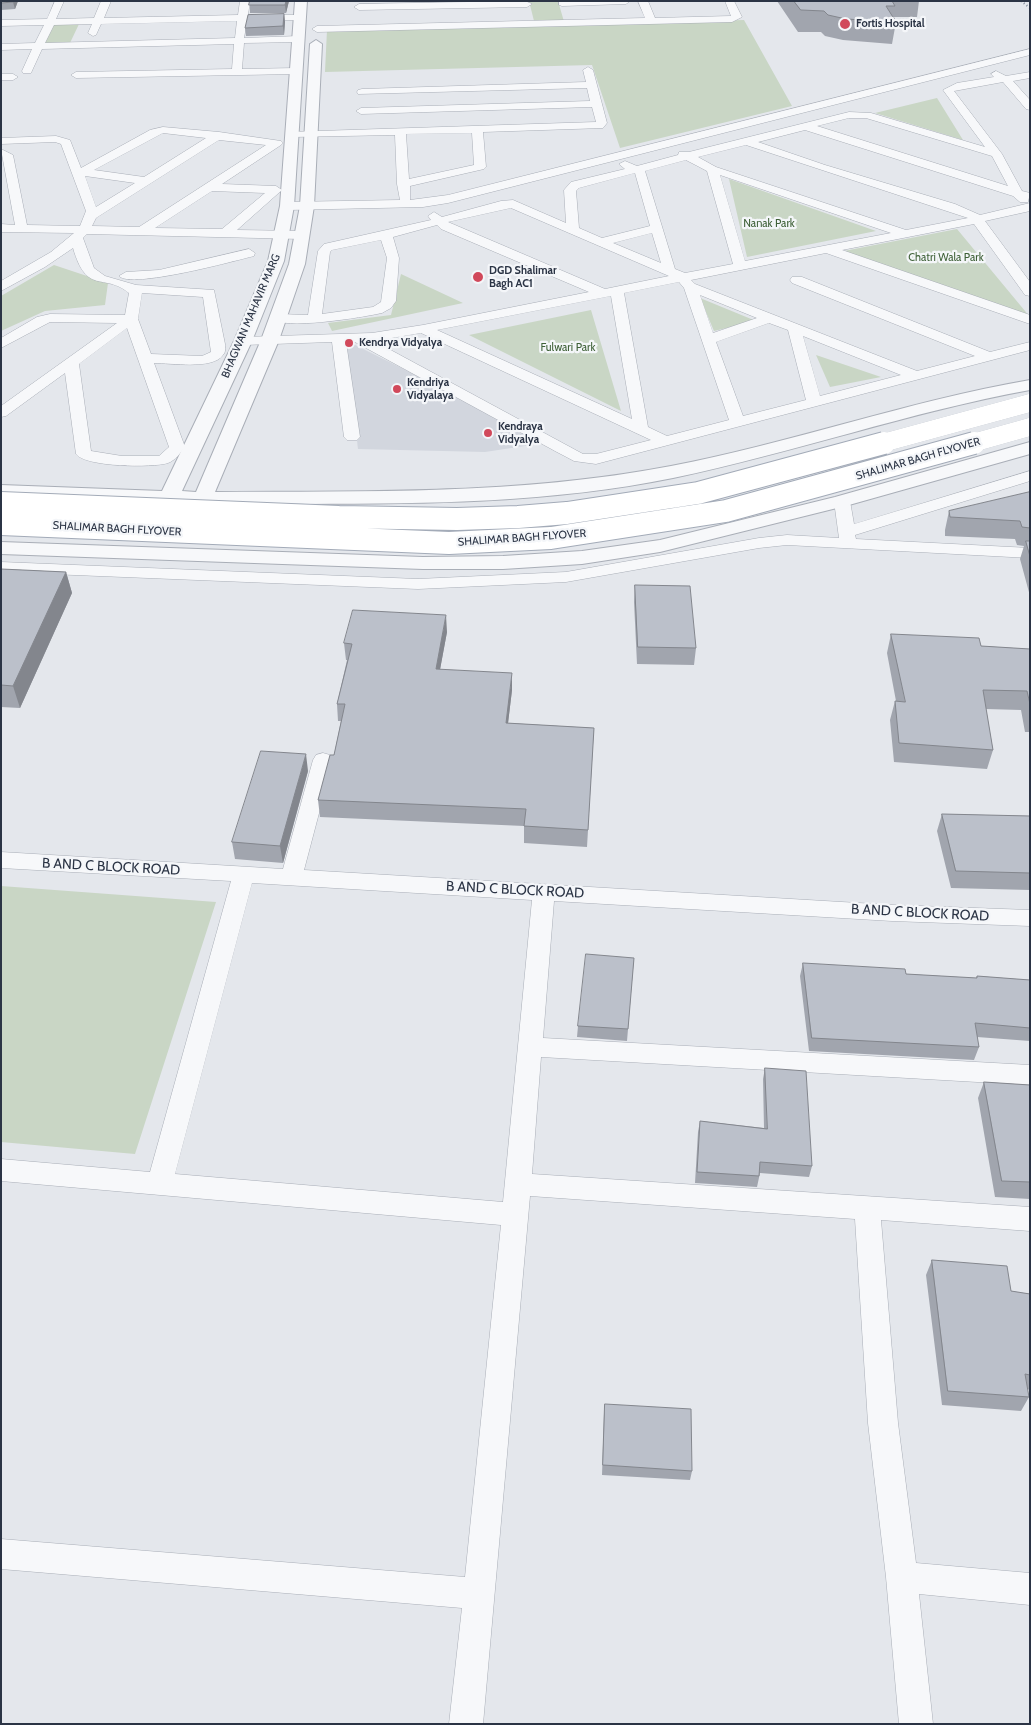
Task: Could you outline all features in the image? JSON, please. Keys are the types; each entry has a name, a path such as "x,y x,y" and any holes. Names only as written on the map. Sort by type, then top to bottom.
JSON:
{"main road":[{"name":"SHALIMAR BAGH FLYOVER","path":"1,503 457,519 567,513 698,493 1030,403"},
{"name":"SHALIMAR BAGH FLYOVER","path":"1,524 449,544 550,538 605,532 726,511 1030,427"}],"street":[{"path":"106,1 79,66 237,72 296,71"},
{"path":"237,72 233,54 239,41 246,1"},
{"name":"BHAGWAN MAHAVIR MARG","path":"142,554 243,341 276,261 287,206 301,1"},
{"path":"569,23 562,2 626,1"},
{"path":"643,1 651,21"},
{"path":"317,24 447,26 732,19 737,17 729,1"},
{"path":"443,3 447,26"},
{"path":"359,7 443,3 527,4"},
{"path":"27,71 54,7"},
{"path":"1,24 300,16"},
{"name":"BHAGWAN MAHAVIR MARG","path":"179,556 270,340 297,264 307,206 317,24"},
{"path":"1,47 299,39"},
{"path":"287,206 423,202 486,190 1030,52"},
{"path":"980,65 1005,79 1030,108"},
{"path":"292,134 601,125 588,70"},
{"path":"243,341 358,337 422,329 825,248 979,220 1030,205 996,154 948,90 957,86 1030,75"},
{"path":"1,77 13,77"},
{"path":"452,85 458,130"},
{"path":"362,132 361,87 592,85"},
{"path":"361,111 596,104"},
{"path":"573,230 570,190 572,187 635,168 749,142 849,115 862,114 996,154"},
{"path":"779,116 1024,196"},
{"path":"403,184 480,167 477,129"},
{"path":"79,174 159,131 170,130 277,143 140,232"},
{"path":"722,130 749,142 821,167 951,207 979,220 1030,292"},
{"path":"400,131 405,203"},
{"path":"1,287 80,235 92,215 219,135"},
{"path":"1,141 63,140 66,142 90,202 92,215"},
{"path":"670,144 687,156 712,169 904,233"},
{"path":"1,152 7,155 22,229"},
{"path":"613,158 635,168 641,174 657,228 708,340 737,422"},
{"path":"712,169 740,266"},
{"path":"79,174 147,181"},
{"path":"210,187 276,190 224,234"},
{"path":"423,202 438,221 445,226 610,291"},
{"path":"314,320 325,249 333,245 386,235 501,205 513,204 770,318 914,375"},
{"path":"601,242 657,228"},
{"path":"3,229 80,235 140,232 302,235"},
{"path":"80,235 87,267 98,277 134,289 201,291 209,293 218,353 208,359 144,358"},
{"path":"278,318 299,321 314,320 378,310 386,305 389,301 393,258 386,235"},
{"path":"825,248 1030,320"},
{"path":"98,277 159,274 249,253"},
{"path":"797,280 987,356"},
{"path":"71,361 84,454 94,458 164,460 177,447 131,319 136,292 134,289"},
{"path":"610,291 642,430"},
{"path":"3,341 50,318 131,319"},
{"path":"708,340 770,318"},
{"path":"1,412 131,319"},
{"path":"794,327 814,402"},
{"path":"422,329 664,440"},
{"path":"358,337 580,458 596,459 1030,346"},
{"path":"338,338 352,437"},
{"path":"1,491 203,498 450,497 537,491 612,482 672,472 799,442 974,394 1030,385"},
{"path":"1,567 395,584 517,571 637,551 842,501 1030,448"},
{"path":"847,537 1030,476"},
{"path":"409,497 374,514 367,535 374,546 387,554 415,563"},
{"path":"842,501 847,537"},
{"path":"1,548 179,556 415,563 517,571 592,573 774,541 847,537 1030,553"},
{"path":"291,877 323,760"},
{"name":"B AND C BLOCK ROAD","path":"1,860 892,913 1030,918"},
{"path":"160,1184 244,874"},
{"path":"466,1724 500,1383 544,892"},
{"path":"529,1047 1030,1075"},
{"path":"1,1170 514,1215"},
{"path":"517,1184 1030,1219"},
{"path":"867,1207 883,1423 902,1577 916,1724"},
{"path":"1,1554 478,1594"},
{"path":"902,1577 1030,1589"}],"shaded area":[{"name":"Kendriya Vidyalaya","path":"345,340 551,442 485,452 358,449"}],"green space":[{"path":"529,1 558,1 565,25 744,20 792,106 620,148 592,65 325,72 327,30 535,25"},
{"path":"53,24 79,24 70,43 44,44"},
{"path":"937,98 963,140 875,113"},
{"name":"Nanak Park","path":"729,179 876,231 747,257"},
{"name":"Chatri Wala Park","path":"957,229 1030,317 844,251"},
{"path":"54,265 108,283 105,305 45,311 1,331 1,296"},
{"path":"401,274 463,303 332,331 328,323 391,315"},
{"path":"700,298 756,321 714,331"},
{"name":"Fulwari Park","path":"591,310 621,411 469,335"},
{"path":"816,355 881,377 830,387"},
{"path":"1,886 216,902 135,1154 1,1142"}],"building":[{"path":"1,1 14,1 1,3"},
{"path":"250,1 286,1 285,5 249,5"},
{"path":"794,1 892,1 895,6 886,6 896,22 846,19 828,15 824,11 801,10"},
{"path":"284,14 283,26 245,28 248,15"},
{"path":"1030,492 1030,528 1022,527 1020,521 950,517 949,511"},
{"path":"1026,541 1030,541 1030,556"},
{"path":"1,569 66,572 13,686 1,685"},
{"path":"635,585 690,586 696,648 638,647"},
{"path":"353,610 446,615 436,669 512,673 506,723 594,728 588,830 524,826 526,809 318,800 330,755 334,755 345,704 337,704 352,644 344,643"},
{"path":"891,634 979,638 981,646 1030,649 1030,704 1027,691 983,690 993,750 899,743 895,701 905,702"},
{"path":"261,751 306,754 280,846 232,842"},
{"path":"942,814 1030,816 1030,873 956,871"},
{"path":"586,954 634,958 628,1029 578,1026"},
{"path":"803,963 905,969 906,974 1030,980 1030,1028 975,1023 979,1047 812,1038"},
{"path":"765,1068 806,1071 812,1166 760,1162 759,1176 697,1172 700,1121 767,1129"},
{"path":"984,1082 1030,1085 1030,1182 1002,1181"},
{"path":"932,1260 1007,1266 1011,1291 1030,1294 1030,1375 1025,1374 1029,1397 948,1391"},
{"path":"605,1404 691,1409 692,1471 603,1465"}],"railway":[{"path":"1021,1 1030,8"}],"place":[{"name":"Fortis Hospital","path":"845,24"},
{"name":"DGD Shalimar Bagh AC1","path":"478,277"},
{"name":"Kendrya Vidyalya","path":"349,343"},
{"name":"Kendriya Vidyalaya","path":"397,389"},
{"name":"Kendraya Vidyalya","path":"488,433"}]}
